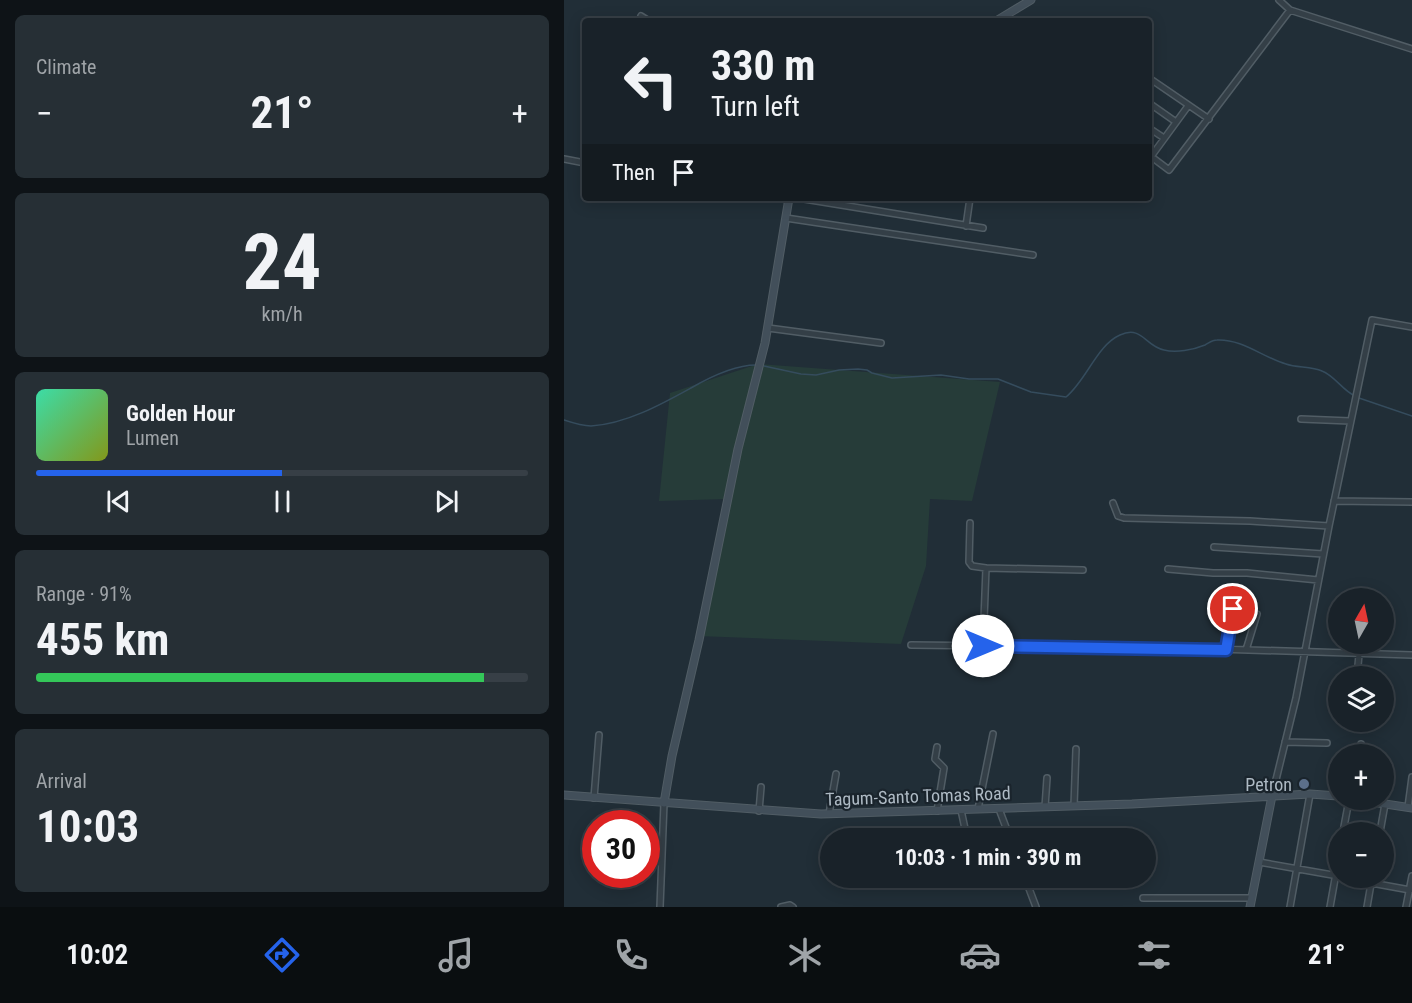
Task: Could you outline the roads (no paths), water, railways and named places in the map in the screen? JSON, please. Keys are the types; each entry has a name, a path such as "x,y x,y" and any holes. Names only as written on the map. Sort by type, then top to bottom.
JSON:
{"main road":[{"path":"1001,18 1031,0"},
{"path":"664,803 738,449 768,328 789,201"},
{"name":"Tagum-Santo Tomas Road","path":"564,795 759,811 830,814 1074,806 1310,794 1328,795"},
{"path":"1250,907 1272,796"},
{"path":"1394,805 1410,807"}],"street":[{"path":"1279,0 1290,10 1412,49"},
{"path":"1152,158 1169,170 1290,10"},
{"path":"1152,80 1209,119"},
{"path":"1152,105 1176,122"},
{"path":"1152,154 1188,105"},
{"path":"1152,130 1164,138"},
{"path":"564,159 582,162"},
{"path":"816,201 983,228"},
{"path":"966,226 970,201"},
{"path":"786,218 1033,255"},
{"path":"1272,796 1296,698 1323,554 1372,320 1412,327"},
{"path":"768,328 881,343"},
{"path":"1301,419 1350,421"},
{"path":"1334,501 1412,502"},
{"path":"1113,503 1118,516 1124,518 1250,520 1329,526"},
{"path":"970,523 969,562 972,566 1083,570"},
{"path":"1214,546 1323,554"},
{"path":"983,646 986,568"},
{"path":"1168,569 1318,580"},
{"path":"1226,650 1233,609"},
{"path":"1246,650 1257,614"},
{"path":"912,645 1328,653"},
{"path":"1358,666 1359,654 1412,655"},
{"path":"978,809 993,734"},
{"path":"594,798 599,735"},
{"path":"1285,742 1327,743"},
{"path":"937,747 935,759 944,768 937,811"},
{"path":"1074,806 1076,749"},
{"path":"830,814 836,774"},
{"path":"1410,807 1412,777"},
{"path":"1045,807 1047,778"},
{"path":"759,811 761,788"},
{"path":"1290,907 1310,794"},
{"path":"660,907 664,803"},
{"path":"999,809 1006,828"},
{"path":"961,810 965,828"},
{"path":"1259,862 1328,874"},
{"path":"1406,907 1412,876"},
{"path":"1394,886 1410,890"},
{"path":"1029,888 1036,907"},
{"path":"1330,907 1334,888"},
{"path":"1367,907 1371,888"},
{"path":"1143,898 1252,898"},
{"path":"781,907 790,905 793,907"}],"waterway":[{"path":"764,366 816,375 858,369 892,378 941,375 969,379 998,379 1031,392 1066,397 1112,340 1120,335 1133,333 1139,334 1152,345 1169,351 1190,350 1215,340 1235,342 1277,361 1322,371 1355,396"},
{"path":"564,420 591,426 617,421 656,407 722,372 756,365"},
{"path":"1359,398 1412,416"}],"place":[{"name":"Petron","path":"1304,784"}]}
